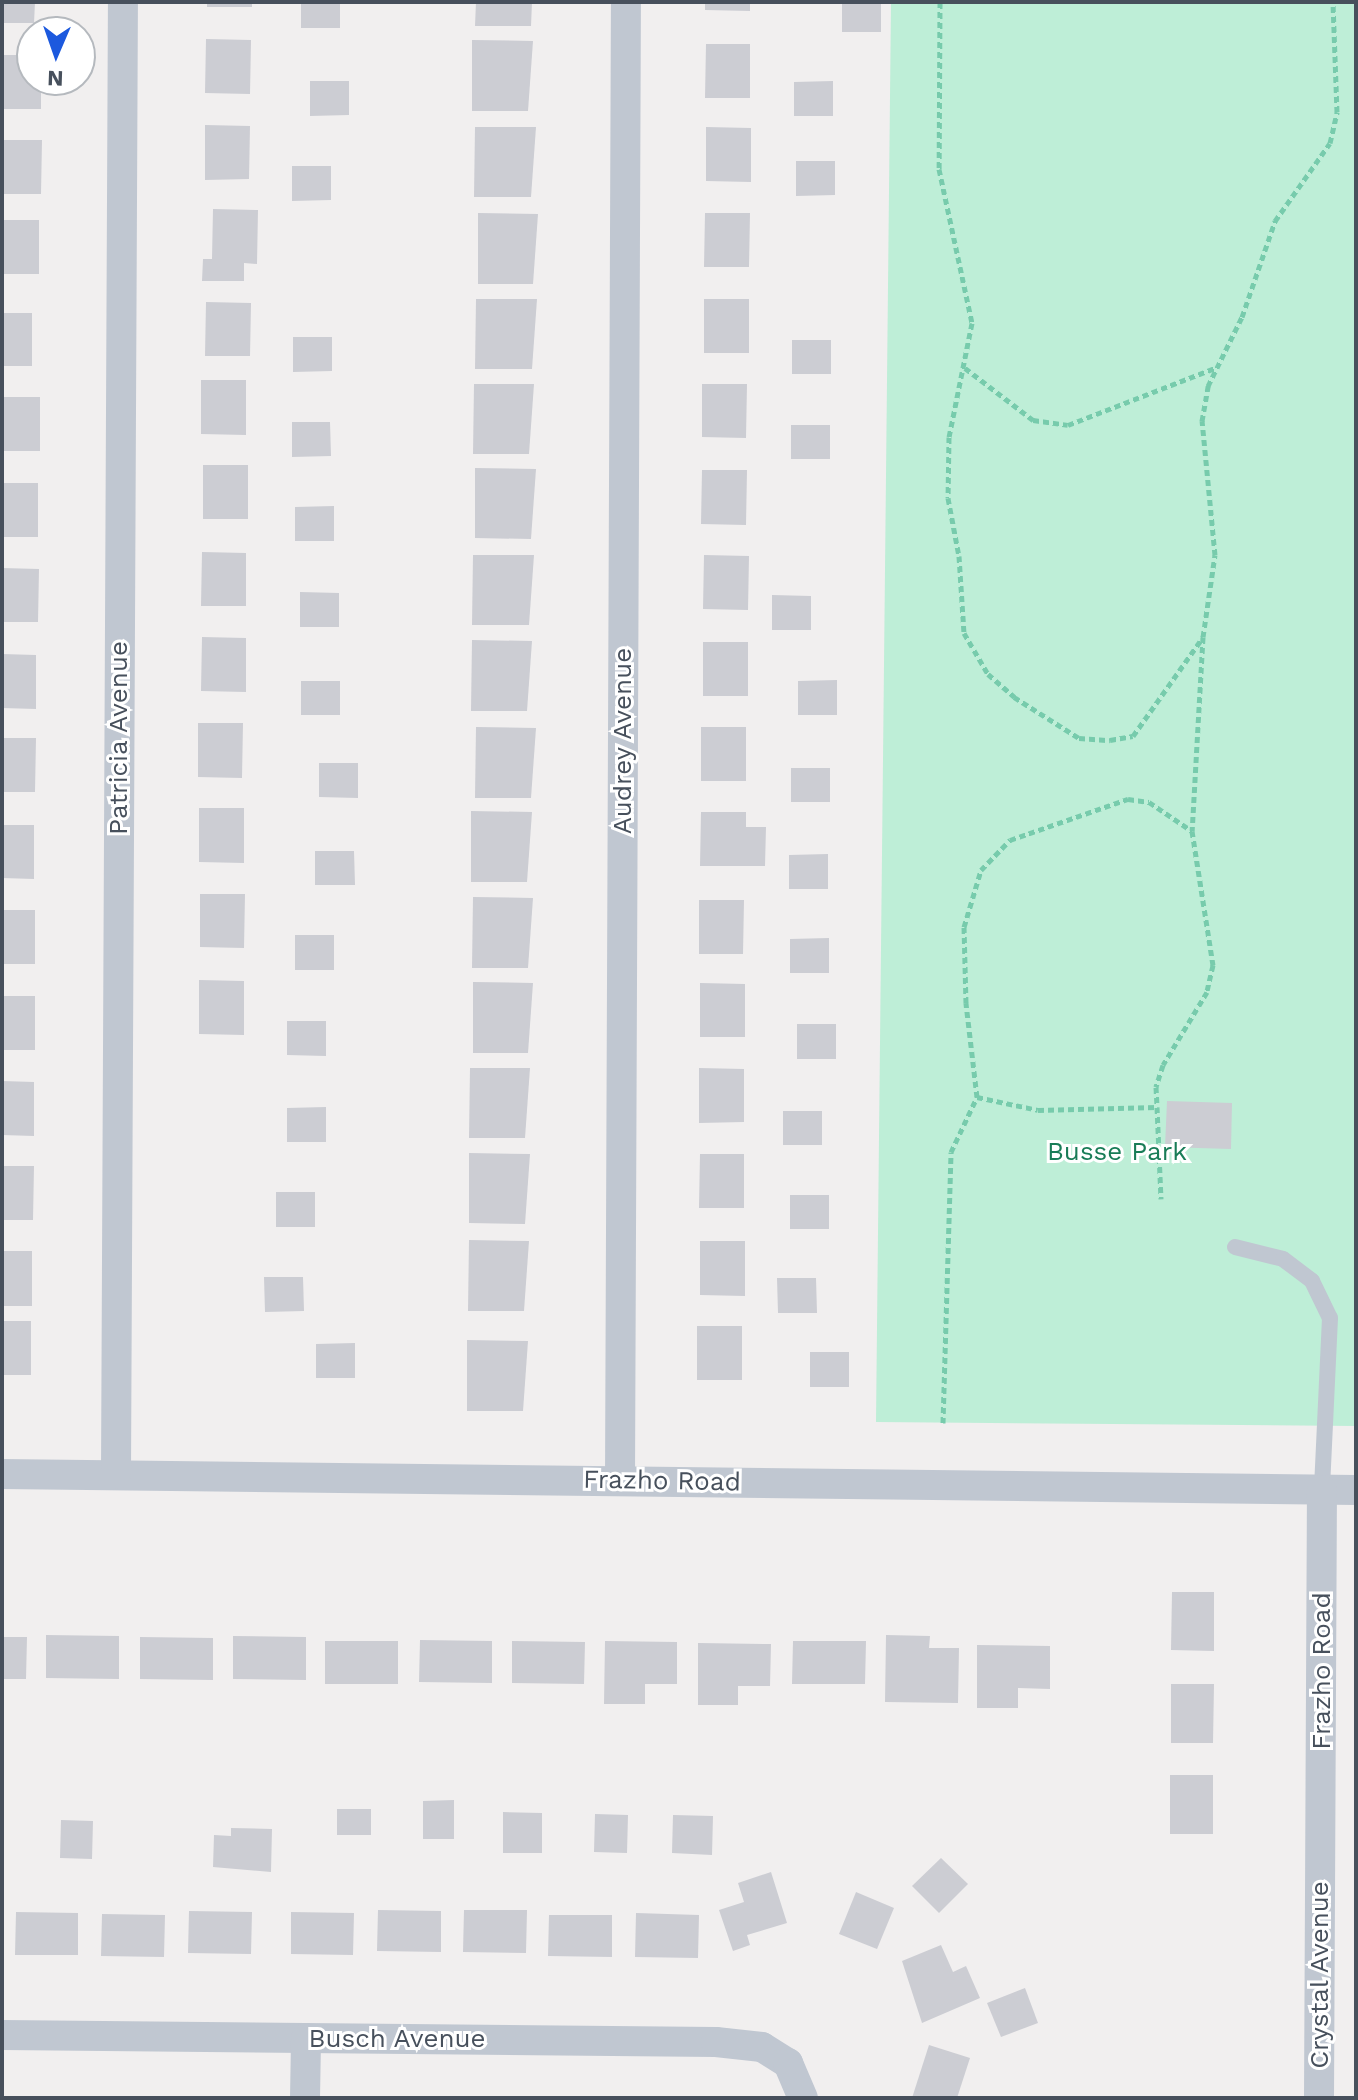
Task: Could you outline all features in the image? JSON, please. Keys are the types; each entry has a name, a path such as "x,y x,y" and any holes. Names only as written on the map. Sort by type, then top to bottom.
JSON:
{"street":[{"name":"Patricia Avenue","path":"116,1474 123,2"},
{"name":"Audrey Avenue","path":"620,1481 626,2"},
{"name":"Frazho Road","path":"2,1474 1356,1490"},
{"name":"Frazho Road","path":"1321,1852 1322,1490"},
{"name":"Crystal Avenue","path":"1319,2098 1321,1852"},
{"name":"Busch Avenue","path":"2,2035 716,2042 762,2047 788,2063 803,2098"},
{"path":"305,2098 306,2038"}],"lane":[{"path":"1235,1247 1283,1259 1312,1281 1330,1318 1322,1490"}],"path":[{"path":"940,2 939,169 972,323 949,437 948,498 959,556 964,633 988,674 1054,725 1079,738 1110,740 1133,736 1203,637"},
{"path":"1161,1199 1156,1087 1163,1065 1207,992 1213,965 1192,831 1203,637 1215,555 1202,421 1216,368 1242,317 1275,221 1330,143 1337,112 1333,2"},
{"path":"965,368 1033,420 1068,425 1216,368"},
{"path":"943,1423 951,1152 977,1097 966,1003 964,927 981,870 1010,840 1128,799 1149,802 1192,831"},
{"path":"977,1097 1038,1110 1157,1107"}],"green space":[{"name":"Busse Park","path":"891,2 1356,2 1356,1426 876,1422"}],"building":[{"path":"2,2 35,2 34,16 16,16 16,23 2,23"},
{"path":"207,2 252,2 252,7 207,7"},
{"path":"301,2 340,2 340,28 301,28"},
{"path":"476,2 532,2 531,26 475,26"},
{"path":"705,2 750,2 750,11 705,10"},
{"path":"842,2 881,2 881,32 842,32"},
{"path":"206,39 251,40 250,94 205,93"},
{"path":"472,40 533,41 528,111 472,111"},
{"path":"706,44 750,44 750,98 705,98"},
{"path":"2,55 16,55 16,96 41,96 41,109 2,109"},
{"path":"310,81 349,81 349,115 310,116"},
{"path":"833,81 833,116 794,116 794,82"},
{"path":"205,125 250,126 249,179 205,180"},
{"path":"475,127 536,127 531,197 474,197"},
{"path":"706,127 751,128 751,182 706,181"},
{"path":"2,140 42,140 41,194 2,194"},
{"path":"796,161 835,161 835,195 796,196"},
{"path":"292,166 331,166 331,200 292,201"},
{"path":"213,209 258,210 257,264 244,263 244,281 202,281 203,259 212,259"},
{"path":"478,213 538,214 533,284 478,284"},
{"path":"705,213 750,213 749,267 704,267"},
{"path":"2,220 39,220 39,274 2,274"},
{"path":"476,299 537,299 532,369 475,369"},
{"path":"704,299 749,299 749,353 704,353"},
{"path":"206,302 251,303 250,356 205,356"},
{"path":"2,313 32,313 32,366 2,366"},
{"path":"293,337 332,337 332,371 293,372"},
{"path":"792,340 831,340 831,374 792,374"},
{"path":"201,380 246,380 246,435 201,434"},
{"path":"474,384 534,384 529,454 473,454"},
{"path":"702,384 747,384 746,438 702,437"},
{"path":"2,397 40,397 40,451 2,451"},
{"path":"292,422 330,422 331,456 292,457"},
{"path":"791,425 830,425 830,459 791,459"},
{"path":"203,465 248,465 248,519 203,519"},
{"path":"475,468 536,469 531,539 475,538"},
{"path":"702,470 747,470 746,525 701,524"},
{"path":"2,483 38,483 38,537 2,537"},
{"path":"334,506 334,541 295,541 295,507"},
{"path":"202,552 246,553 246,606 201,606"},
{"path":"473,555 534,555 529,625 472,625"},
{"path":"704,555 749,556 748,610 703,609"},
{"path":"2,568 39,569 38,622 2,622"},
{"path":"300,592 339,593 339,627 300,627"},
{"path":"772,595 811,596 811,630 772,630"},
{"path":"202,637 246,638 246,692 201,691"},
{"path":"472,640 532,641 527,711 471,711"},
{"path":"703,642 748,642 748,696 703,696"},
{"path":"2,654 36,655 36,709 2,708"},
{"path":"837,680 837,715 798,715 798,681"},
{"path":"301,681 340,681 340,715 301,715"},
{"path":"198,723 243,723 242,778 198,777"},
{"path":"476,727 536,728 531,798 475,798"},
{"path":"701,727 746,727 746,781 701,781"},
{"path":"2,738 36,738 35,792 2,792"},
{"path":"319,763 358,763 358,798 319,797"},
{"path":"791,768 830,768 830,802 791,802"},
{"path":"199,808 244,808 244,863 199,862"},
{"path":"471,811 532,812 527,882 471,882"},
{"path":"701,812 746,812 746,827 766,827 765,866 700,866"},
{"path":"2,825 34,825 34,879 2,878"},
{"path":"315,851 354,851 355,885 315,885"},
{"path":"828,854 828,889 789,889 789,855"},
{"path":"200,894 245,894 244,948 200,947"},
{"path":"473,897 533,898 528,968 472,968"},
{"path":"699,900 744,900 743,954 699,954"},
{"path":"2,910 35,910 35,964 2,964"},
{"path":"295,935 334,935 334,970 295,970"},
{"path":"829,938 829,973 790,973 790,939"},
{"path":"199,980 244,981 244,1035 199,1034"},
{"path":"473,982 533,983 528,1053 473,1053"},
{"path":"700,983 745,984 745,1037 700,1037"},
{"path":"2,996 35,996 35,1050 2,1050"},
{"path":"287,1021 326,1021 326,1056 287,1055"},
{"path":"797,1024 836,1024 836,1059 797,1059"},
{"path":"470,1068 530,1068 525,1138 469,1138"},
{"path":"699,1068 744,1069 744,1122 699,1123"},
{"path":"2,1081 34,1082 34,1136 2,1135"},
{"path":"1167,1101 1232,1103 1231,1149 1165,1147"},
{"path":"326,1107 326,1142 287,1142 287,1108"},
{"path":"783,1111 822,1111 822,1145 783,1145"},
{"path":"469,1153 530,1154 525,1224 469,1223"},
{"path":"700,1154 744,1154 744,1208 699,1208"},
{"path":"2,1166 34,1166 33,1220 2,1220"},
{"path":"276,1192 315,1192 315,1227 276,1227"},
{"path":"790,1195 829,1195 829,1229 790,1229"},
{"path":"469,1240 529,1241 524,1311 468,1311"},
{"path":"700,1241 745,1241 745,1296 700,1295"},
{"path":"2,1251 32,1251 32,1306 2,1306"},
{"path":"264,1277 303,1277 304,1311 265,1312"},
{"path":"777,1278 816,1278 817,1313 778,1313"},
{"path":"2,1321 31,1321 31,1375 2,1375"},
{"path":"697,1326 742,1326 742,1380 697,1380"},
{"path":"467,1340 528,1341 523,1411 467,1411"},
{"path":"355,1343 355,1378 316,1378 316,1344"},
{"path":"810,1352 849,1352 849,1387 810,1387"},
{"path":"1172,1592 1214,1592 1214,1651 1171,1650"},
{"path":"46,1635 119,1636 119,1679 46,1678"},
{"path":"886,1635 930,1636 929,1648 959,1648 958,1703 885,1702"},
{"path":"233,1636 306,1637 306,1680 233,1679"},
{"path":"2,1637 27,1637 26,1679 2,1679"},
{"path":"140,1637 213,1638 213,1680 140,1679"},
{"path":"420,1640 492,1641 492,1683 419,1682"},
{"path":"325,1641 398,1641 398,1684 325,1684"},
{"path":"512,1641 585,1642 584,1684 512,1683"},
{"path":"605,1641 677,1642 677,1684 645,1684 645,1704 604,1704"},
{"path":"793,1641 866,1641 865,1684 792,1684"},
{"path":"698,1643 771,1644 770,1686 738,1686 738,1705 698,1705"},
{"path":"977,1645 1050,1646 1050,1689 1018,1688 1018,1708 977,1708"},
{"path":"1171,1684 1214,1684 1213,1743 1171,1743"},
{"path":"1170,1775 1213,1775 1213,1834 1170,1834"},
{"path":"454,1800 454,1839 423,1839 423,1801"},
{"path":"337,1809 371,1809 371,1835 337,1835"},
{"path":"503,1812 542,1813 542,1853 503,1853"},
{"path":"595,1814 628,1815 627,1853 594,1852"},
{"path":"673,1815 713,1816 712,1855 672,1853"},
{"path":"61,1820 93,1821 92,1859 60,1858"},
{"path":"231,1828 272,1829 271,1872 213,1867 214,1835 231,1836"},
{"path":"941,1858 968,1884 939,1913 912,1886"},
{"path":"771,1872 787,1923 747,1935 750,1945 733,1951 719,1910 744,1902 738,1883"},
{"path":"856,1892 894,1908 877,1949 839,1934"},
{"path":"378,1910 441,1911 441,1952 377,1951"},
{"path":"464,1910 527,1910 526,1953 463,1952"},
{"path":"189,1911 252,1912 251,1954 188,1953"},
{"path":"16,1912 78,1913 78,1955 15,1955"},
{"path":"291,1912 354,1913 353,1955 291,1954"},
{"path":"636,1913 699,1915 698,1958 635,1957"},
{"path":"102,1914 165,1915 164,1957 101,1956"},
{"path":"549,1915 612,1915 612,1957 548,1956"},
{"path":"941,1945 953,1972 966,1966 980,1998 922,2023 902,1961"},
{"path":"1025,1988 1038,2023 1001,2037 987,2003"},
{"path":"929,2045 970,2058 957,2098 912,2098"}]}
